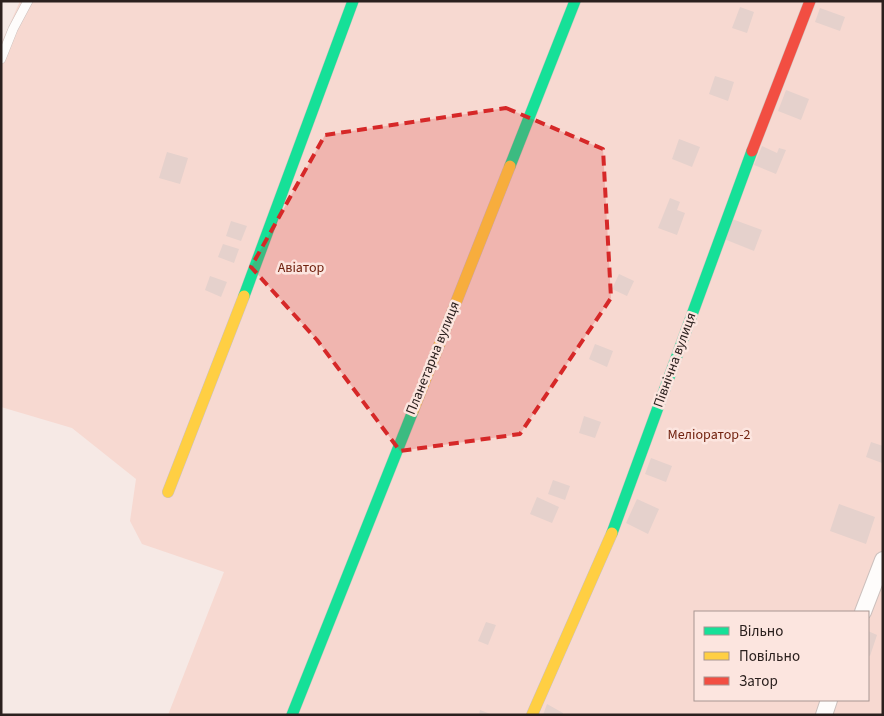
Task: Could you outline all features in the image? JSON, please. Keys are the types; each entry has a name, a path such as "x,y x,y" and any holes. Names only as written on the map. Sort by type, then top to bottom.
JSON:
{"street":[{"path":"168,492 265,241 353,1"},
{"name":"Планетарна вулиця","path":"292,715 575,1"},
{"name":"Північна вулиця","path":"532,715 607,547 734,198 810,1"},
{"path":"863,611 883,560"},
{"path":"824,715 829,701"}],"lane":[{"path":"1,59 13,29 28,1"}],"highlighted area":[{"path":"506,108 603,149 611,298 520,434 400,451 317,340 251,267 325,135"}],"green space":[{"name":"Авіатор","path":"20,1 883,1 883,715 168,715 224,572 142,544 130,521 136,479 72,428 1,407 1,44"}],"building":[{"path":"740,7 754,12 747,33 732,28"},
{"path":"820,8 845,17 840,31 815,22"},
{"path":"715,76 734,82 728,101 709,94"},
{"path":"786,90 809,99 801,120 778,111"},
{"path":"679,139 700,147 692,167 672,159"},
{"path":"762,146 777,153 779,148 786,150 776,174 754,165"},
{"path":"167,152 188,158 180,184 159,178"},
{"path":"670,198 680,202 677,210 685,213 677,235 658,228"},
{"path":"732,219 762,230 754,251 724,239"},
{"path":"231,221 247,226 241,241 226,236"},
{"path":"223,244 239,249 234,263 218,257"},
{"path":"619,274 634,281 627,296 612,289"},
{"path":"210,276 227,282 221,297 205,290"},
{"path":"595,344 613,351 607,367 589,359"},
{"path":"584,416 601,422 595,438 579,433"},
{"path":"871,442 883,446 882,463 866,457"},
{"path":"651,458 672,466 666,482 645,474"},
{"path":"553,480 570,486 565,500 548,494"},
{"path":"537,497 559,507 552,523 530,514"},
{"path":"637,499 659,509 648,534 626,523"},
{"path":"839,504 875,517 866,544 830,531"},
{"path":"486,622 496,625 488,645 478,641"},
{"path":"869,631 877,635 869,656"},
{"path":"547,704 563,713 563,715 543,715"},
{"path":"480,710 493,715 479,715"}],"traffic: fast":[{"path":"244,296 353,1"},
{"path":"510,166 575,1"},
{"path":"612,533 752,151"},
{"path":"292,715 413,411"}],"traffic: slow":[{"path":"413,411 510,166"},
{"path":"168,492 244,296"},
{"path":"532,715 612,533"}],"traffic: jam":[{"path":"752,151 810,1"}],"park label":[{"name":"Меліоратор-2","path":"709,435"}]}
